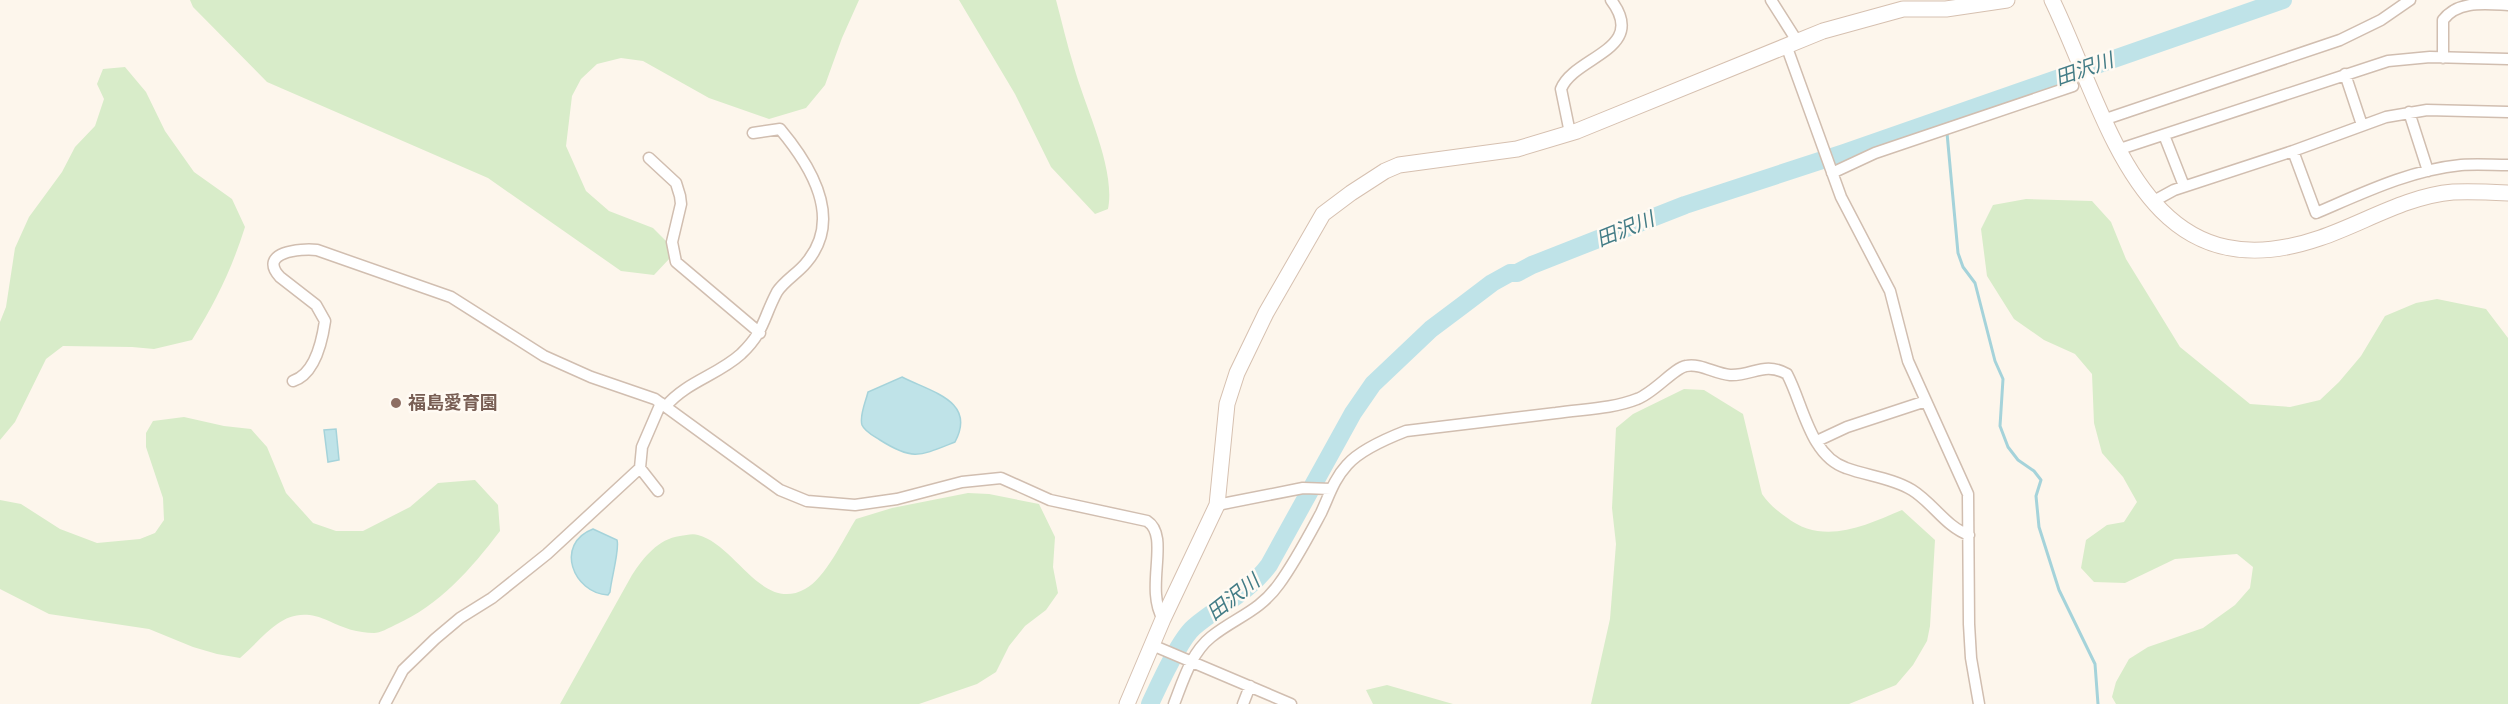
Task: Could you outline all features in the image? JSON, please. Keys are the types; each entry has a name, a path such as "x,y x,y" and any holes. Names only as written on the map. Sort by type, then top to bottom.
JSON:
{"street":[{"path":"1570,133 1562,89 1570,76 1613,46 1621,30 1621,21 1617,8 1611,0"},
{"path":"1771,0 1792,43 1841,197 1890,291 1908,361 1968,494 1969,624 1971,658 1979,704"},
{"path":"1127,704 1163,619 1217,506 1227,404 1236,373 1266,313 1323,214 1385,171 1399,165 1517,149 1570,133 1823,31 1903,9 1946,9 2007,0"},
{"path":"2052,0 2117,150 2152,202 2185,230 2204,240 2221,246 2258,251 2278,250 2319,239 2406,203 2452,192 2508,193"},
{"path":"2103,120 2340,40 2381,20 2410,0"},
{"path":"2443,57 2443,20 2445,17 2468,4 2508,5"},
{"path":"2117,150 2388,61 2443,57 2508,59"},
{"path":"2344,74 2362,124"},
{"path":"1832,173 1875,153 2073,86"},
{"path":"2152,202 2184,186 2293,152 2362,124 2409,112 2427,110 2508,112"},
{"path":"2409,112 2428,171"},
{"path":"385,704 403,670 435,639 548,554 640,468 642,447 664,404 676,394 730,362 760,333 778,291 807,262 825,223 824,209 818,192 803,160 780,129 753,133"},
{"path":"2164,135 2184,186"},
{"path":"2293,152 2316,213 2396,179 2463,165 2508,165"},
{"path":"649,158 675,183 680,196 681,204 672,242 676,262 760,333"},
{"path":"292,381 301,379 318,355 325,321 316,304 280,277 275,272 274,265 282,253 305,249 354,261 441,293 544,356 591,377 664,404 780,490 807,501 855,505 877,504 962,482 1001,478 1050,500 1147,521 1152,524 1158,536 1154,591 1163,619"},
{"path":"1174,704 1192,662 1211,637 1262,604 1280,584 1322,511 1326,488 1348,463 1378,443 1406,431 1616,405 1637,399 1653,391 1682,367 1689,365 1733,375 1772,367 1787,374 1817,441 1832,462 1910,489 1923,498 1959,532 1969,535"},
{"path":"1817,441 1847,427 1926,401"},
{"path":"640,468 658,491"},
{"path":"1217,506 1303,488 1326,488"},
{"path":"1152,645 1291,704"},
{"path":"1243,704 1250,686"}],"green space":[{"path":"190,0 859,0 825,85 806,108 769,119 709,98 643,61 621,58 597,64 581,79 572,96 566,146 586,191 609,211 653,228 669,244 670,258 654,275 621,271 488,178 267,82 193,7"},
{"path":"959,0 1056,0 1071,59 1104,157 1108,176 1108,209 1095,214 1051,167 1015,94"},
{"path":"125,67 146,92 165,131 194,172 232,199 245,227 240,243 222,285 192,340 154,349 63,346 46,359 15,422 0,440 0,322 6,307 15,248 29,217 62,172 75,147 95,126 104,99 97,84 103,69"},
{"path":"2026,199 2092,201 2111,222 2126,259 2180,347 2250,404 2290,407 2320,400 2361,356 2385,316 2416,303 2437,299 2486,309 2508,338 2508,704 2116,704 2112,697 2116,682 2129,659 2148,647 2203,628 2235,605 2250,588 2253,567 2237,554 2175,559 2125,583 2094,582 2081,568 2086,540 2107,525 2124,522 2137,502 2123,477 2102,453 2094,423 2092,374 2075,354 2044,340 2014,319 1987,276 1981,229 1993,205"},
{"path":"1684,389 1704,390 1743,414 1762,494 1776,509 1800,526 1829,532 1844,530 1873,522 1902,510 1935,540 1930,626 1927,641 1913,665 1896,685 1849,704 1591,704 1610,619 1616,544 1612,508 1616,428 1633,414"},
{"path":"184,417 224,426 251,429 267,447 286,493 313,523 336,531 363,531 410,507 438,483 475,480 498,505 500,531 454,585 411,617 387,629 376,633 362,632 314,616 290,617 270,630 240,658 193,647 149,629 49,614 0,589 0,500 21,504 60,529 97,543 140,539 155,533 164,520 163,498 146,447 146,433 153,421"},
{"path":"968,493 989,494 1039,504 1055,537 1053,567 1058,593 1046,610 1025,626 1009,646 996,672 977,684 919,704 560,704 632,575 647,556 665,541 687,535 698,535 712,541 725,551 762,585 775,592 790,594 805,589 820,577 856,519 892,508"},
{"path":"1387,685 1453,704 1373,704 1366,690"}],"water":[{"path":"902,377 937,393 956,407 960,417 960,428 955,442 933,451 909,454 891,447 863,427 861,417 868,392"},
{"path":"336,429 339,460 328,462 324,430"},
{"path":"593,529 617,540 618,544 608,595 585,586 573,567 571,556 574,545 581,536"}],"waterway":[{"name":"田沢川","path":"1150,704 1188,633 1252,583 1269,565 1353,413 1373,384 1431,329 1492,283 1510,273 1517,273 1685,205 1844,153 2283,0"},
{"name":"田沢川","path":"1945,118 1946,126"},
{"path":"1947,133 1958,253 1963,267 1975,283 1995,361 2003,379 2000,426 2008,447 2018,460 2034,471 2041,480 2036,496 2039,527 2059,590 2095,664 2098,704"}],"place":[{"name":"福島愛育園","path":"396,403"}]}
